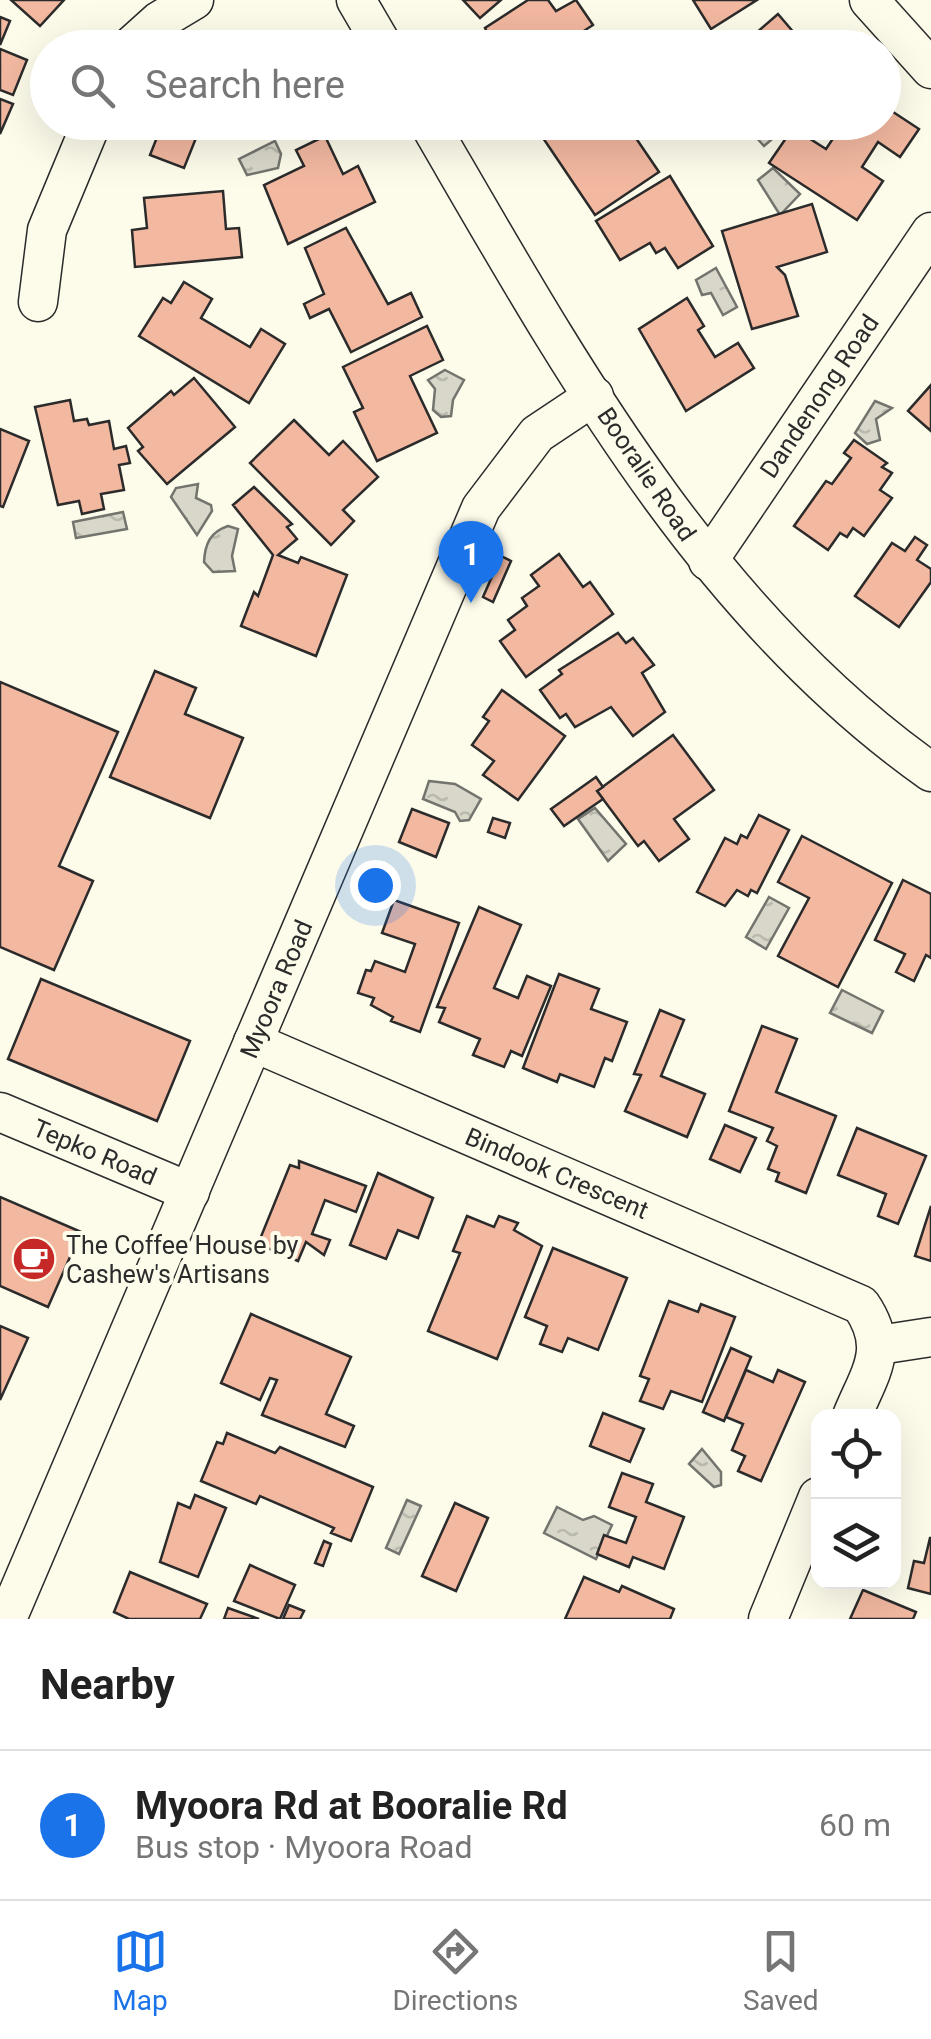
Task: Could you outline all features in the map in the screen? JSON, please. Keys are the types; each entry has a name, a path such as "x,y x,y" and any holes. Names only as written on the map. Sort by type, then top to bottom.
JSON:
{"street":[{"path":"149,30 194,0"},
{"path":"356,0 374,30"},
{"path":"869,0 896,30"},
{"path":"901,35 931,68"},
{"path":"38,302 46,230 84,140"},
{"name":"Booralie Road","path":"439,140 668,512 708,561 836,692 931,772"},
{"name":"Dandenong Road","path":"708,561 931,232"},
{"name":"Myoora Road","path":"7,1619 481,508 538,434 594,396"},
{"name":"Bindook Crescent","path":"254,1042 861,1304 876,1327 879,1345"},
{"name":"Tepko Road","path":"0,1112 190,1192"},
{"path":"855,1409 879,1345 931,1338"},
{"path":"768,1619 817,1499"}],"water":[{"path":"275,141 281,154 278,168 247,175 239,159"},
{"path":"773,168 800,194 780,215 758,180"},
{"path":"716,268 737,307 723,315 711,293 702,295 696,280"},
{"path":"445,370 464,380 453,400 451,416 441,417 433,410 435,389 428,380"},
{"path":"875,401 892,408 876,419 880,440 867,444 855,433"},
{"path":"198,484 196,498 211,505 212,511 197,535 171,497 176,488"},
{"path":"123,512 127,529 76,538 73,522"},
{"path":"228,526 238,529 232,556 235,571 213,572 204,562 207,544"},
{"path":"429,781 455,784 481,799 469,820 460,821 455,812 423,799"},
{"path":"595,808 626,844 608,861 578,819"},
{"path":"769,897 789,908 766,949 746,937"},
{"path":"842,990 883,1011 872,1033 830,1013"},
{"path":"702,1449 721,1472 721,1485 714,1487 689,1464"},
{"path":"407,1500 421,1506 399,1554 386,1548"},
{"path":"557,1507 583,1520 594,1516 612,1525 596,1559 544,1533"}],"building":[{"path":"11,0 64,0 40,26"},
{"path":"463,0 501,0 480,18"},
{"path":"528,0 548,0 556,11 576,0 593,25 585,30 485,28"},
{"path":"693,0 757,0 711,29"},
{"path":"778,14 792,30 760,30"},
{"path":"0,17 10,21 0,45"},
{"path":"0,49 27,60 13,95 0,90"},
{"path":"0,99 13,104 0,134"},
{"path":"901,117 919,129 900,157 878,142 862,167 883,181 857,220 769,163 785,140 812,140 826,149 832,140 901,140"},
{"path":"156,140 195,140 184,168 150,155"},
{"path":"317,140 327,140 343,174 358,166 375,202 288,244 264,185 304,166 296,150"},
{"path":"544,140 637,140 659,172 595,215"},
{"path":"670,176 713,246 678,268 665,248 656,253 650,243 620,260 596,221"},
{"path":"223,191 226,229 239,228 242,257 135,267 132,230 147,228 144,198"},
{"path":"812,204 827,252 777,267 785,275 798,316 752,329 722,231"},
{"path":"346,228 388,304 411,293 422,317 351,352 329,309 310,318 304,304 324,294 305,248"},
{"path":"184,282 212,299 201,318 250,347 261,329 285,344 249,403 139,336 163,298 171,303"},
{"path":"687,298 704,326 698,330 715,357 738,343 754,368 686,411 639,329"},
{"path":"427,326 443,360 410,376 437,433 377,461 354,412 363,408 343,367"},
{"path":"194,378 235,427 167,484 138,451 143,447 128,428 171,391 174,395"},
{"path":"931,385 931,431 908,411"},
{"path":"70,400 74,421 87,419 89,425 109,421 114,449 126,446 130,463 119,465 124,490 101,494 104,509 82,514 79,501 58,505 35,407"},
{"path":"294,420 329,455 343,441 378,477 343,510 354,521 331,545 250,463"},
{"path":"0,429 29,441 3,507 0,506"},
{"path":"854,440 887,463 882,467 892,473 880,490 892,498 864,536 853,528 847,537 840,533 828,550 794,526 826,481 832,484 851,458 844,453"},
{"path":"254,487 292,524 287,527 297,539 278,555 298,563 301,557 347,575 316,656 241,626 254,592 258,596 273,555 233,505"},
{"path":"915,537 927,545 917,560 931,569 931,582 899,627 855,596 892,543 905,551"},
{"path":"559,554 583,587 590,582 613,614 526,677 500,641 515,630 508,620 527,606 522,598 539,586 531,575"},
{"path":"501,556 511,561 493,602 483,597"},
{"path":"618,633 626,643 633,638 654,665 642,673 665,712 633,736 611,707 575,727 566,714 560,718 540,690 562,674 559,670"},
{"path":"155,671 196,688 185,714 243,738 210,818 110,777"},
{"path":"0,682 118,732 59,866 93,881 54,970 0,947"},
{"path":"502,690 565,736 518,800 483,775 494,761 472,745 489,721 483,717"},
{"path":"673,735 714,790 674,819 689,839 659,861 644,841 638,846 597,791"},
{"path":"596,777 603,787 597,791 603,799 564,826 551,809"},
{"path":"412,809 449,823 436,857 399,842"},
{"path":"759,815 789,830 757,893 751,890 748,896 737,890 725,906 697,892 725,838 737,844 741,835 747,838"},
{"path":"493,818 510,823 505,838 488,832"},
{"path":"802,836 892,883 838,987 778,956 809,898 778,882"},
{"path":"903,880 931,894 931,958 926,955 914,981 896,972 905,954 875,940"},
{"path":"394,900 459,923 420,1032 391,1021 393,1017 371,1005 374,998 358,993 366,970 371,971 375,961 405,972 415,944 382,933"},
{"path":"479,907 521,925 494,988 518,998 527,976 551,986 522,1056 511,1051 504,1067 473,1055 480,1039 439,1022 445,1008 437,1007"},
{"path":"559,974 599,989 591,1009 627,1022 612,1061 605,1058 594,1087 560,1074 557,1082 523,1068"},
{"path":"41,979 190,1041 157,1121 8,1059"},
{"path":"660,1010 684,1020 661,1076 705,1094 687,1137 625,1111 641,1075 634,1074"},
{"path":"762,1026 797,1039 776,1092 836,1116 806,1193 776,1181 779,1173 768,1169 777,1146 767,1141 773,1128 729,1111"},
{"path":"725,1125 756,1138 740,1172 710,1159"},
{"path":"857,1128 926,1156 898,1224 878,1216 886,1194 838,1175"},
{"path":"299,1161 366,1186 356,1212 325,1200 312,1234 330,1240 324,1255 306,1242 298,1261 258,1244 290,1165 299,1168"},
{"path":"378,1173 433,1198 418,1238 398,1230 386,1259 350,1245"},
{"name":"The Coffee House by Cashew's Artisans","path":"0,1197 81,1232 48,1307 0,1286"},
{"path":"931,1206 931,1261 915,1256"},
{"path":"467,1216 494,1227 499,1216 518,1223 514,1230 542,1246 497,1359 428,1331 460,1253 453,1251"},
{"path":"553,1248 627,1278 598,1350 568,1338 562,1352 540,1344 547,1326 525,1317"},
{"path":"669,1301 698,1312 701,1304 735,1317 702,1402 671,1391 663,1409 640,1401 649,1379 640,1376"},
{"path":"251,1314 351,1357 326,1414 354,1426 345,1447 262,1415 277,1380 270,1378 260,1400 221,1383"},
{"path":"0,1326 28,1338 0,1400"},
{"path":"731,1348 751,1357 724,1421 703,1412"},
{"path":"746,1370 773,1382 778,1370 805,1382 761,1481 738,1471 745,1456 732,1450 743,1424 726,1417"},
{"path":"603,1413 644,1429 630,1462 590,1446"},
{"path":"227,1433 275,1453 280,1447 373,1487 351,1541 331,1533 334,1528 260,1496 256,1504 201,1481 217,1442 223,1444"},
{"path":"622,1473 653,1484 646,1502 684,1517 664,1569 633,1557 629,1567 597,1554 604,1535 626,1543 636,1517 609,1507"},
{"path":"195,1495 226,1508 198,1577 160,1562 178,1503 190,1508"},
{"path":"455,1503 488,1518 456,1591 422,1576"},
{"path":"930,1538 931,1594 908,1588 914,1561 924,1563"},
{"path":"324,1541 331,1544 323,1566 315,1563"},
{"path":"250,1565 295,1585 280,1619 234,1601"},
{"path":"130,1572 207,1604 200,1619 129,1619 114,1612"},
{"path":"584,1577 619,1592 622,1586 674,1609 670,1619 565,1619"},
{"path":"863,1590 916,1612 913,1619 850,1619"},
{"path":"289,1605 304,1611 300,1619 283,1619"},
{"path":"228,1608 259,1619 224,1619"}],"place":[{"name":"Myoora Rd at Booralie Rd","path":"471,603"},
{"name":"The Coffee House by Cashew's Artisans","path":"34,1259"}]}
